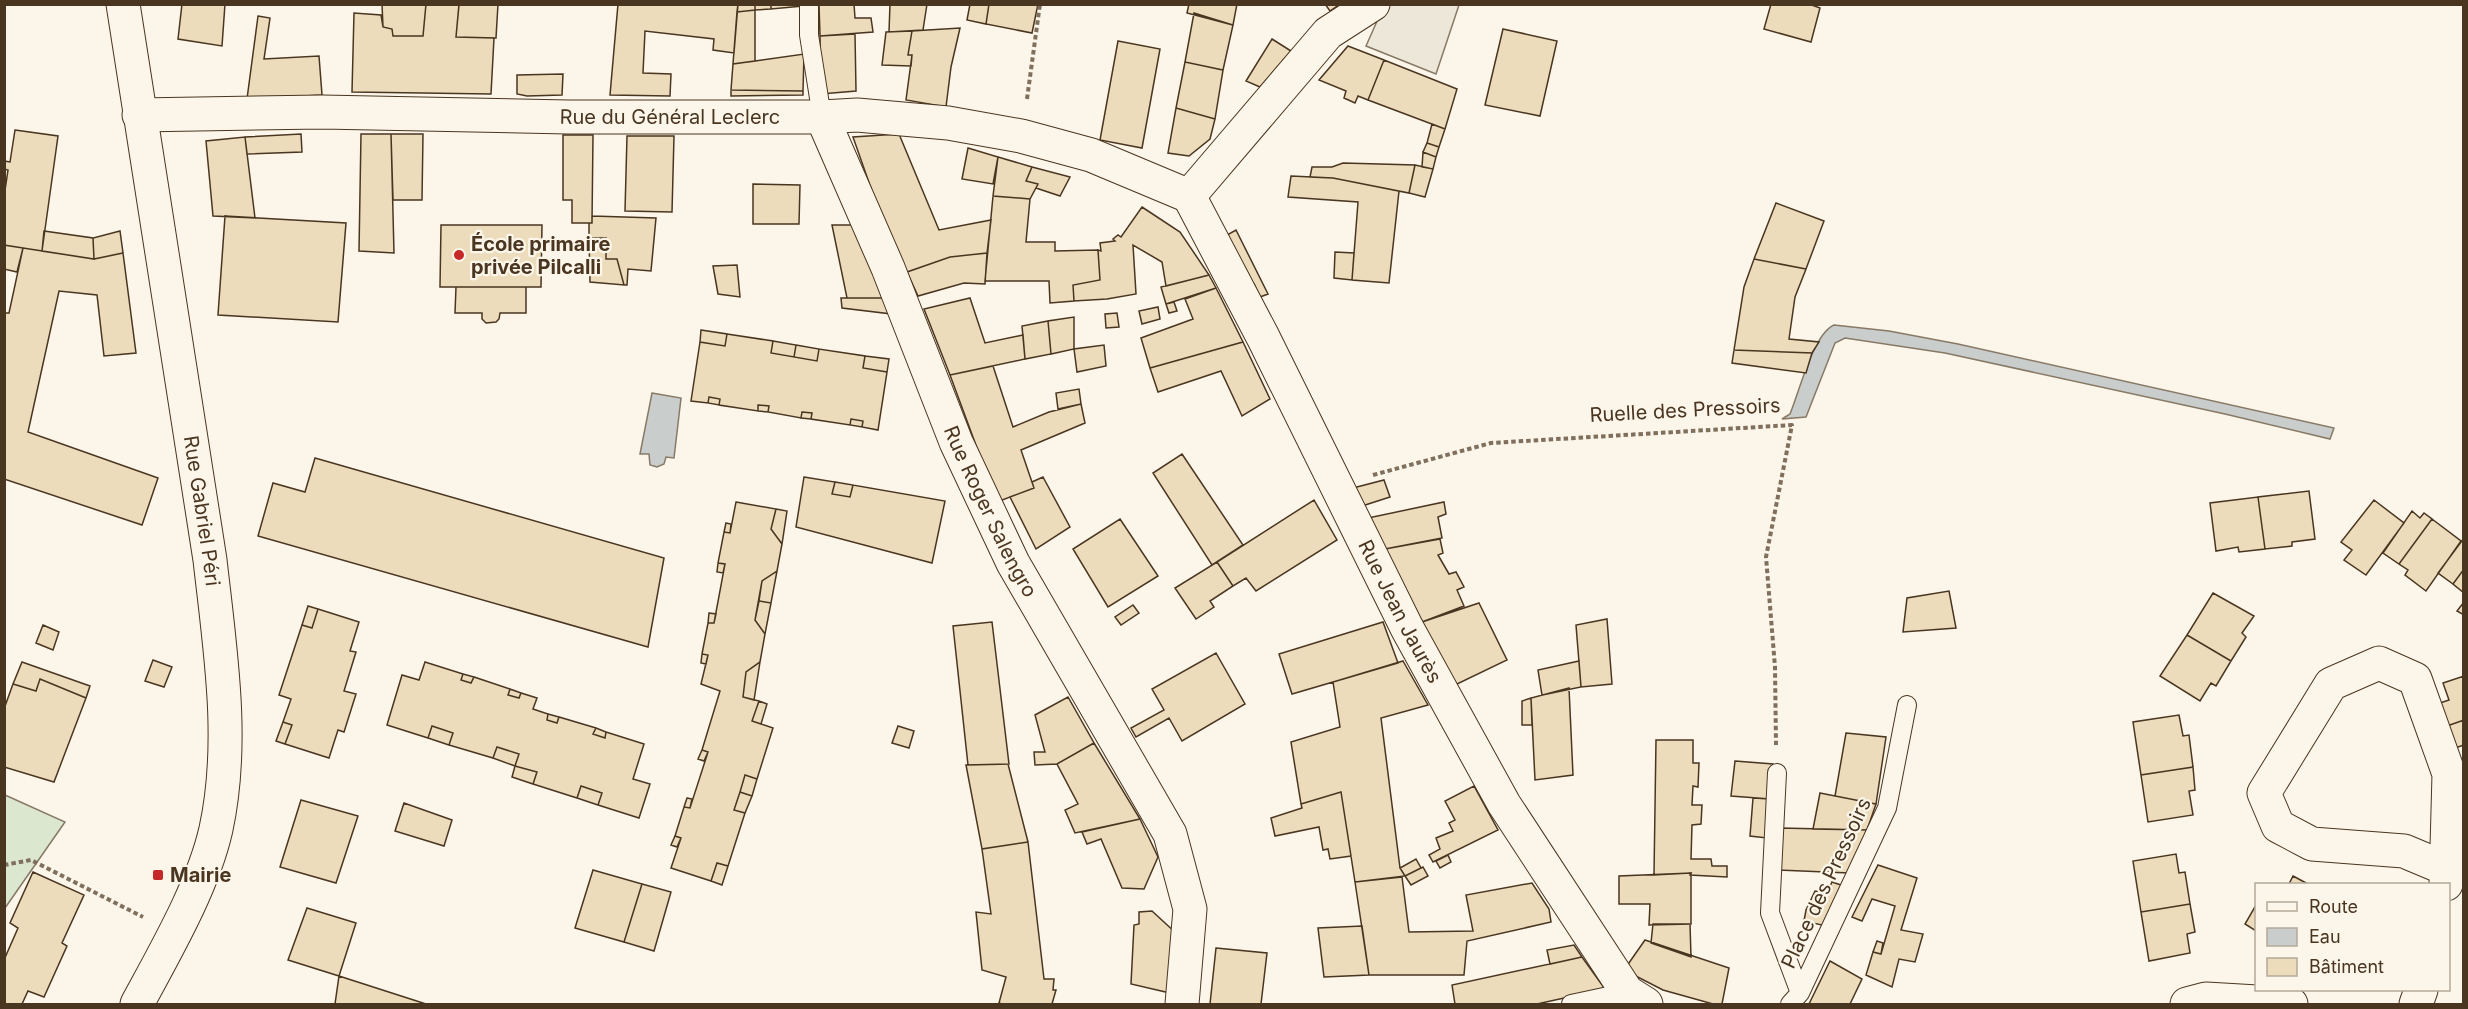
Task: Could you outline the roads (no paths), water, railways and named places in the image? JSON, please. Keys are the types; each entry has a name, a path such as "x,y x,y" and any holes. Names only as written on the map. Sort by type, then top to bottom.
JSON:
{"street":[{"name":"Rue Gabriel Péri","path":"123,4 210,560 220,650 225,739 216,829 208,857 175,934 137,1005"},
{"path":"1189,196 1328,33 1373,4"},
{"name":"Rue du Général Leclerc","path":"139,115 322,112 567,117 857,115 948,123 1021,136 1092,155 1189,196"},
{"name":"Rue Roger Salengro","path":"822,117 888,268 957,442 1013,562 1170,834 1190,909 1182,1005"},
{"name":"Rue Jean Jaurès","path":"1189,196 1263,337 1407,628 1504,804 1637,998"},
{"path":"2379,663 2415,679 2449,774 2446,877 2404,851 2312,844 2278,826 2264,793 2331,684 2379,663"},
{"path":"2187,1005 2206,999 2291,1005"}],"lane":[{"name":"Rue Roger Salengro","path":"809,4 809,35 822,117"},
{"name":"Place des Pressoirs","path":"1795,999 1887,808 1907,705"},
{"path":"1777,773 1770,913 1795,999"},
{"path":"1571,1005 1637,998"}],"water":[{"path":"1834,325 1889,331 1958,344 2334,428 2330,439 1945,353 1845,338 1835,343 1806,417 1782,419 1790,414 1813,352 1826,331"},
{"path":"652,393 681,398 674,458 666,457 664,464 657,467 650,465 649,454 640,454"}],"place":[{"name":"École primaire privée Pilcalli","path":"459,255"},
{"name":"Mairie","path":"158,875"}]}
